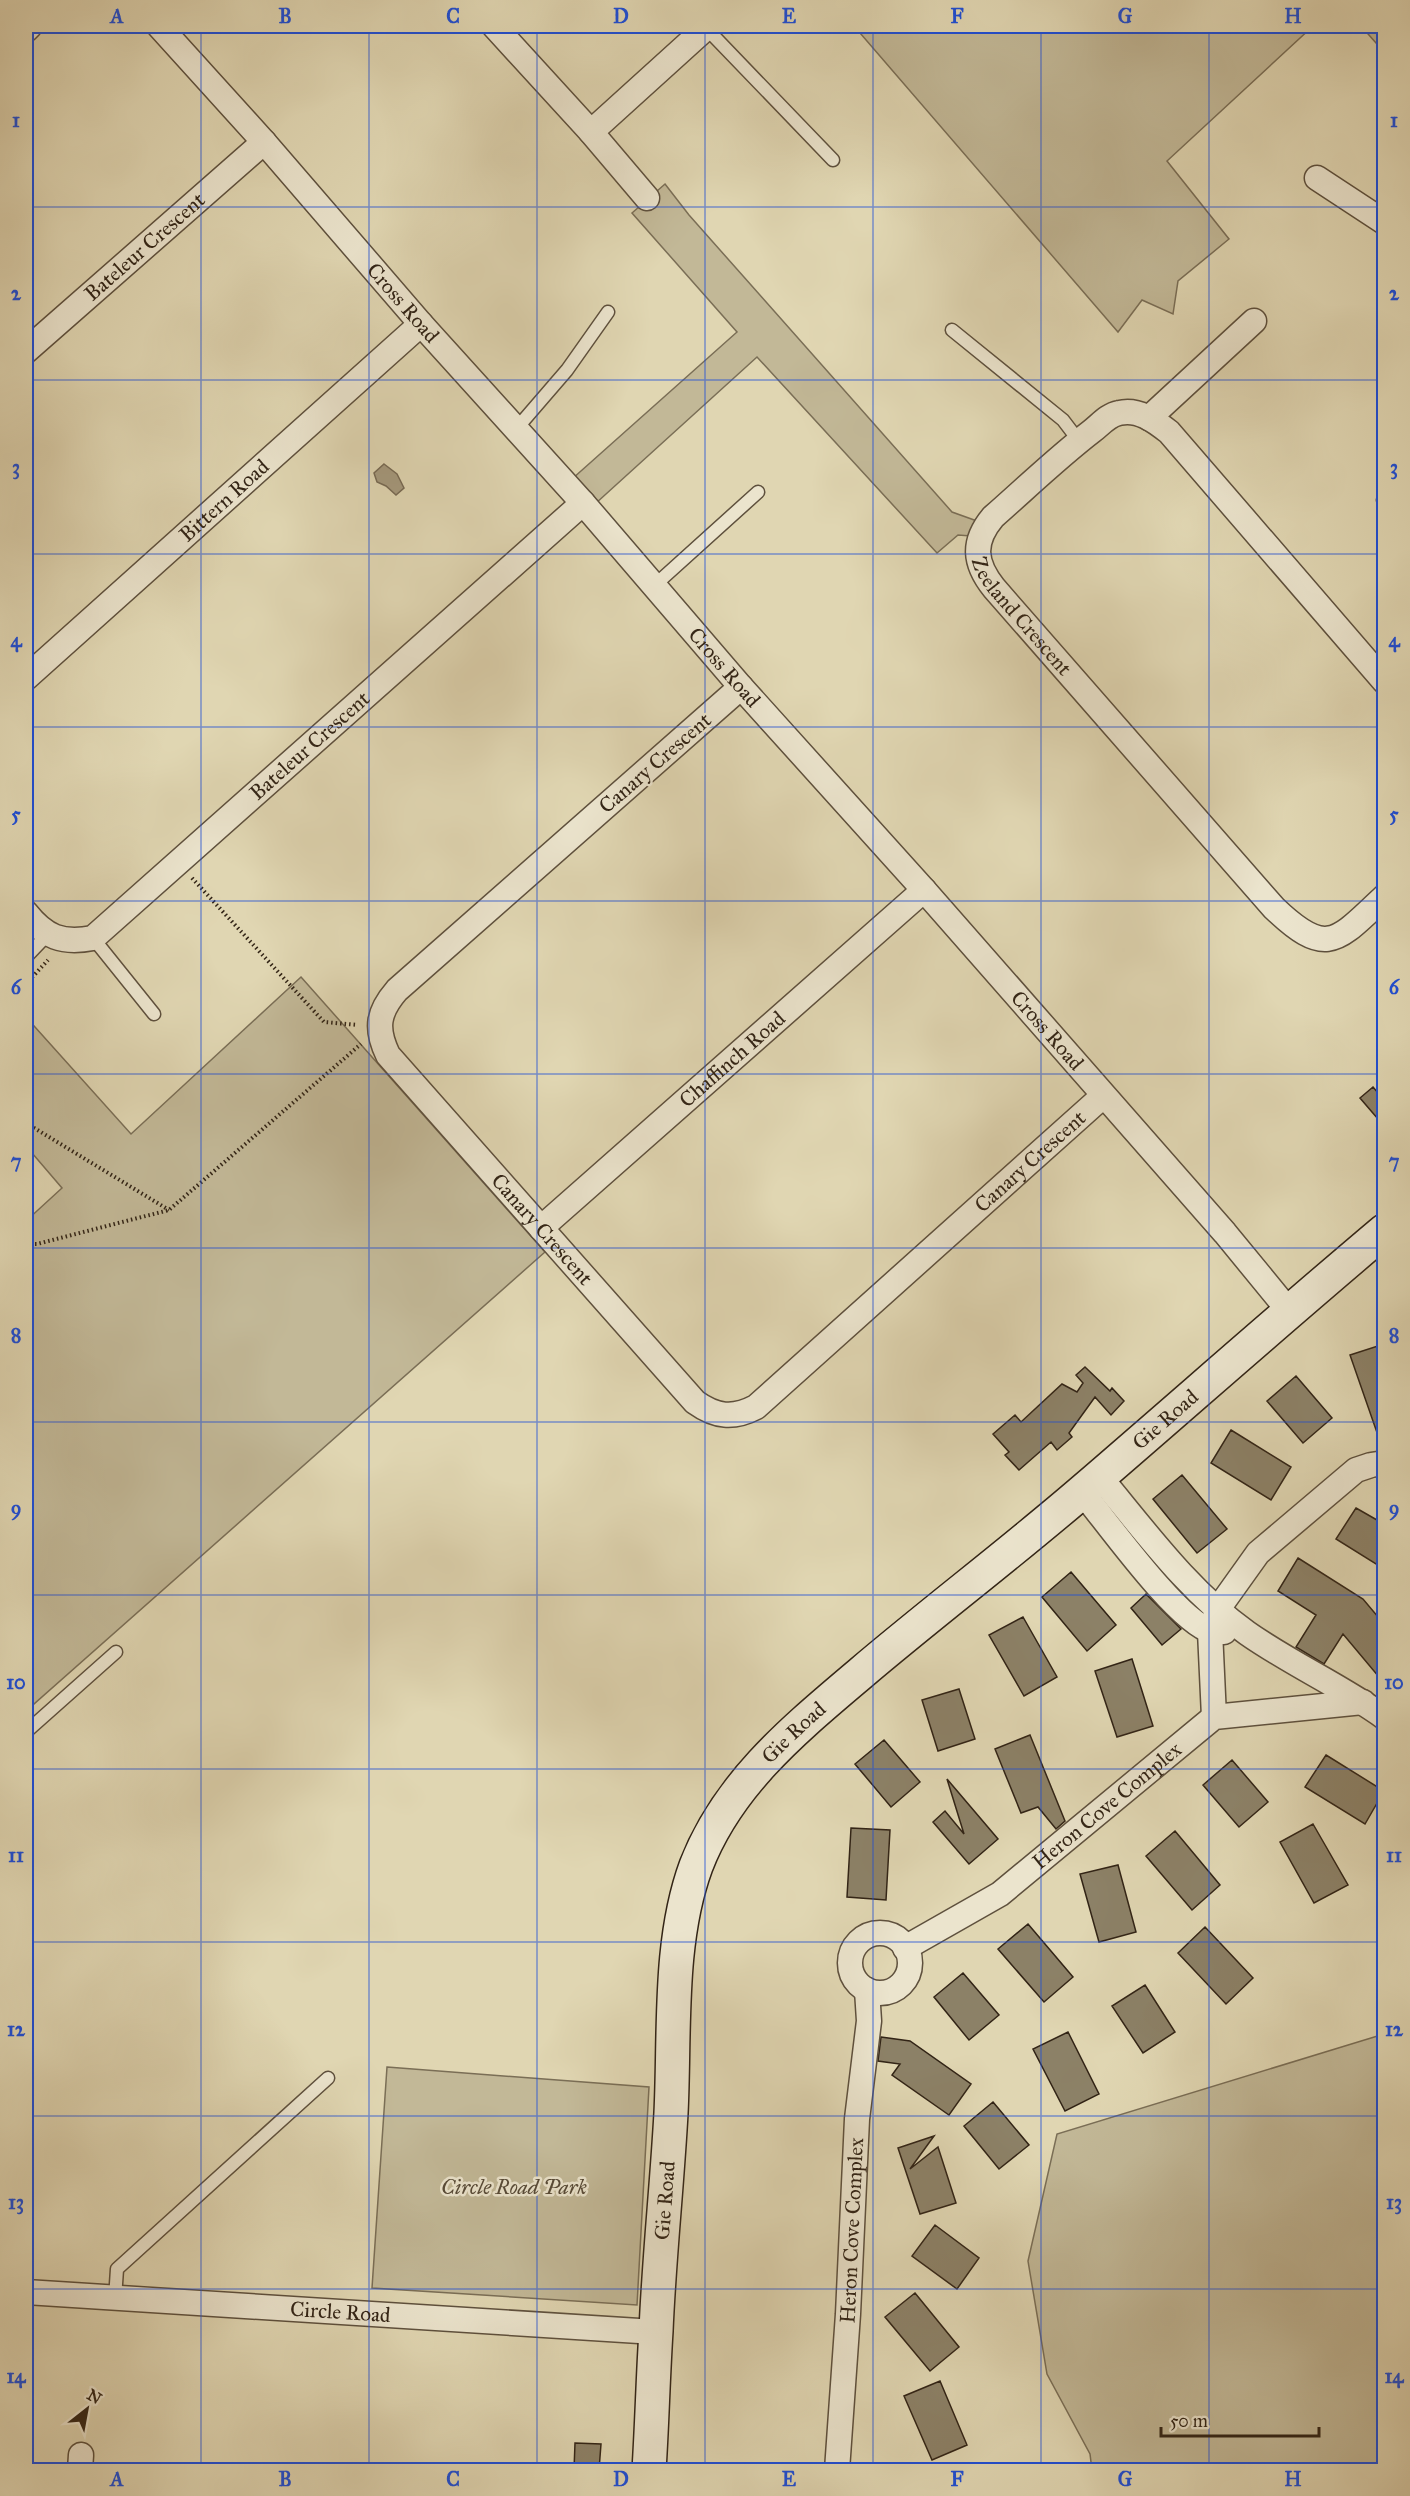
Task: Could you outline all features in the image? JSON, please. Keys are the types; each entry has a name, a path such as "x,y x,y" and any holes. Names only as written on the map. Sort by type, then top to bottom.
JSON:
{"street":[{"path":"26,30 30,26"},
{"name":"Cross Road","path":"159,26 264,142 421,324 517,428 741,687 924,890 1225,1233 1289,1311"},
{"path":"494,26 591,132 647,198"},
{"path":"591,132 707,27"},
{"name":"Bateleur Crescent","path":"26,351 264,142"},
{"path":"1317,178 1384,222"},
{"path":"1149,418 1254,321"},
{"name":"Bittern Road","path":"26,678 421,324"},
{"name":"Zeeland Crescent","path":"1384,681 1169,432 1149,418 1130,412 1110,416 1079,441 987,525 979,544 978,562 984,575 1250,881 1292,925 1313,939 1331,939 1342,935 1384,897"},
{"name":"Bateleur Crescent","path":"93,938 583,503"},
{"name":"Canary Crescent","path":"741,687 397,990 384,1007 380,1028 381,1041 388,1054 695,1402 708,1411 735,1416 756,1407 1103,1096"},
{"name":"Chaffinch Road","path":"541,1228 924,890"},
{"path":"26,913 48,934 64,941 93,938"},
{"name":"Gie Road","path":"649,2470 671,2114 678,1946 687,1900 705,1846 722,1815 740,1788 784,1739 912,1630 1091,1484 1384,1231"},
{"path":"1363,1702 1214,1717 1214,1620 1258,1553 1356,1470 1371,1464 1384,1463"},
{"path":"1091,1484 1184,1578 1214,1620 1247,1633 1363,1702 1384,1717"},
{"name":"Heron Cove Complex","path":"905,1948 1000,1894 1214,1717"},
{"path":"870,1935 890,1935 899,1940 909,1958 909,1969 905,1979 898,1987 877,1993 867,1990 859,1984 850,1966 851,1956 861,1939 870,1935"},
{"name":"Heron Cove Complex","path":"837,2470 848,2314 856,2129 869,2021 867,1990"},
{"name":"Circle Road","path":"26,2292 656,2332"}],"lane":[{"path":"707,27 833,160"},
{"path":"517,428 575,361 608,312"},
{"path":"952,330 1063,420 1079,441"},
{"path":"655,585 758,492"},
{"path":"26,957 48,934"},
{"path":"93,938 154,1014"},
{"path":"26,1732 116,1652"},
{"path":"115,2299 117,2268 328,2078"}],"path":[{"path":"179,863 324,1022 380,1028"},
{"path":"26,1244 37,1244 169,1210 380,1028"},
{"path":"26,1123 169,1210"}],"green space":[{"path":"854,26 1313,26 1167,161 1229,239 1178,281 1173,314 1142,300 1118,332"},
{"path":"1361,26 1384,26 1384,52"},
{"path":"665,184 689,215 952,512 977,521 971,536 958,535 937,553 757,357 595,504 572,479 737,332 632,213"},
{"path":"301,977 545,1252 26,1711 26,1221 62,1188 26,1146 26,1017 131,1134"},
{"path":"1384,2034 1384,2470 1092,2470 1090,2454 1047,2374 1028,2261 1057,2134"},
{"name":"Circle Road Park","path":"387,2067 649,2087 637,2305 372,2288"}],"shaded area":[{"path":"384,464 397,474 404,488 396,495 377,482 374,473"}],"building":[{"path":"1373,1087 1384,1100 1384,1126 1360,1098"},
{"path":"1384,1344 1384,1446 1382,1447 1350,1355"},
{"path":"1085,1367 1110,1391 1112,1388 1124,1401 1111,1415 1095,1397 1069,1433 1072,1437 1057,1450 1051,1442 1019,1470 1005,1455 1009,1452 993,1434 1015,1415 1021,1422 1062,1384 1077,1392 1083,1383 1076,1375"},
{"path":"1296,1376 1332,1418 1303,1443 1267,1401"},
{"path":"1231,1430 1291,1467 1271,1500 1211,1463"},
{"path":"1182,1475 1227,1529 1197,1553 1153,1499"},
{"path":"1356,1508 1384,1524 1384,1569 1336,1539"},
{"path":"1298,1558 1363,1599 1384,1624 1384,1683 1343,1634 1324,1664 1296,1647 1316,1615 1278,1591"},
{"path":"1071,1572 1116,1625 1087,1651 1042,1597"},
{"path":"1146,1594 1181,1629 1162,1645 1131,1608"},
{"path":"1023,1617 1057,1677 1024,1696 989,1635"},
{"path":"1132,1659 1153,1726 1117,1737 1095,1671"},
{"path":"959,1689 975,1739 938,1751 922,1700"},
{"path":"1030,1735 1065,1821 1056,1829 1038,1807 1021,1813 995,1749"},
{"path":"884,1740 920,1782 891,1807 855,1764"},
{"path":"1326,1755 1384,1791 1365,1824 1305,1787"},
{"path":"1232,1760 1268,1802 1239,1827 1203,1785"},
{"path":"947,1779 998,1839 969,1864 933,1822 945,1811 964,1834"},
{"path":"1313,1824 1348,1885 1314,1903 1280,1842"},
{"path":"851,1828 890,1830 886,1900 847,1897"},
{"path":"1175,1831 1220,1885 1192,1910 1146,1856"},
{"path":"1118,1865 1136,1932 1099,1942 1080,1874"},
{"path":"1028,1924 1073,1977 1044,2002 998,1949"},
{"path":"1205,1927 1253,1978 1226,2004 1178,1953"},
{"path":"963,1973 999,2015 969,2040 934,1997"},
{"path":"1145,1985 1175,2032 1143,2053 1112,2006"},
{"path":"1068,2032 1099,2094 1065,2111 1033,2049"},
{"path":"881,2037 910,2041 971,2084 949,2115 892,2075 900,2064 878,2061"},
{"path":"993,2102 1029,2145 999,2169 964,2126"},
{"path":"934,2136 910,2169 938,2147 956,2203 920,2214 898,2148"},
{"path":"935,2225 979,2258 957,2289 912,2256"},
{"path":"915,2293 959,2347 930,2371 885,2317"},
{"path":"940,2381 967,2445 932,2460 904,2396"},
{"path":"575,2443 601,2444 599,2470 574,2470"}]}
